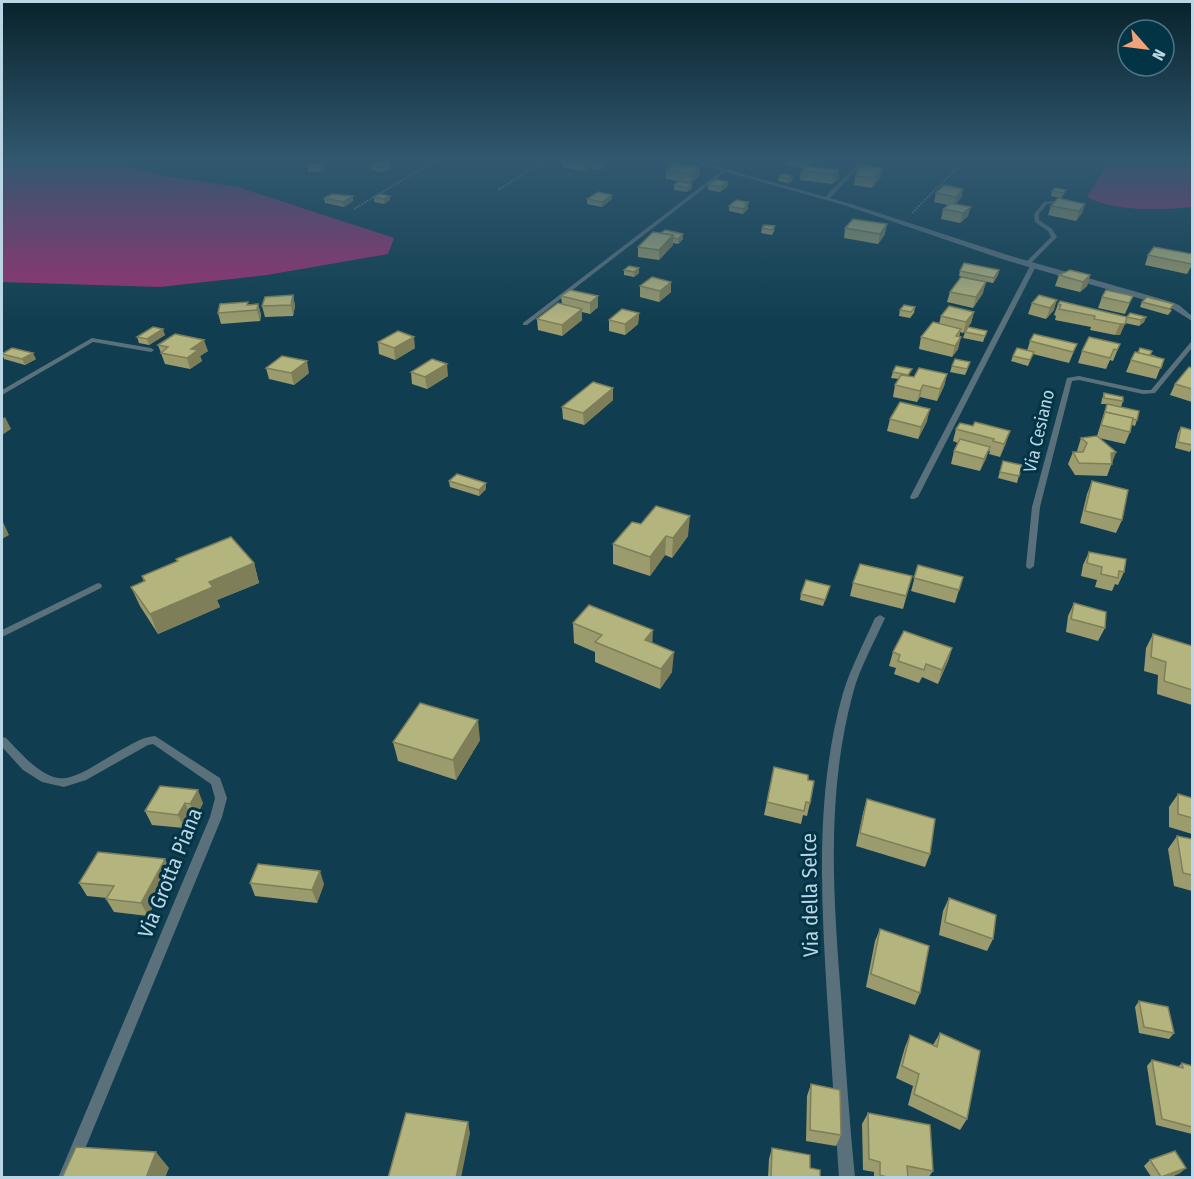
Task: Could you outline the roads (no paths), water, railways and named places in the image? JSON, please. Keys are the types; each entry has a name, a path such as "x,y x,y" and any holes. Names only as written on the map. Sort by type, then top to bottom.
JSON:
{"street":[{"path":"882,215 1030,265 1166,303 1192,319"}],"lane":[{"path":"525,324 667,215"},
{"path":"914,497 1030,265 1054,237 1050,230 1037,221 1037,215"},
{"path":"2,393 92,340 151,350"},
{"name":"Via Cesiano","path":"1030,567 1036,507 1069,379 1075,377 1143,392 1153,392 1192,344"},
{"path":"2,634 98,586"},
{"name":"Via della Selce","path":"847,1178 829,934 828,814 835,757 848,691 880,618"},
{"name":"Via Grotta Piana","path":"2,741 27,767 46,779 64,783 82,777 146,741 155,740 216,781 221,798 216,817 64,1178"}]}
